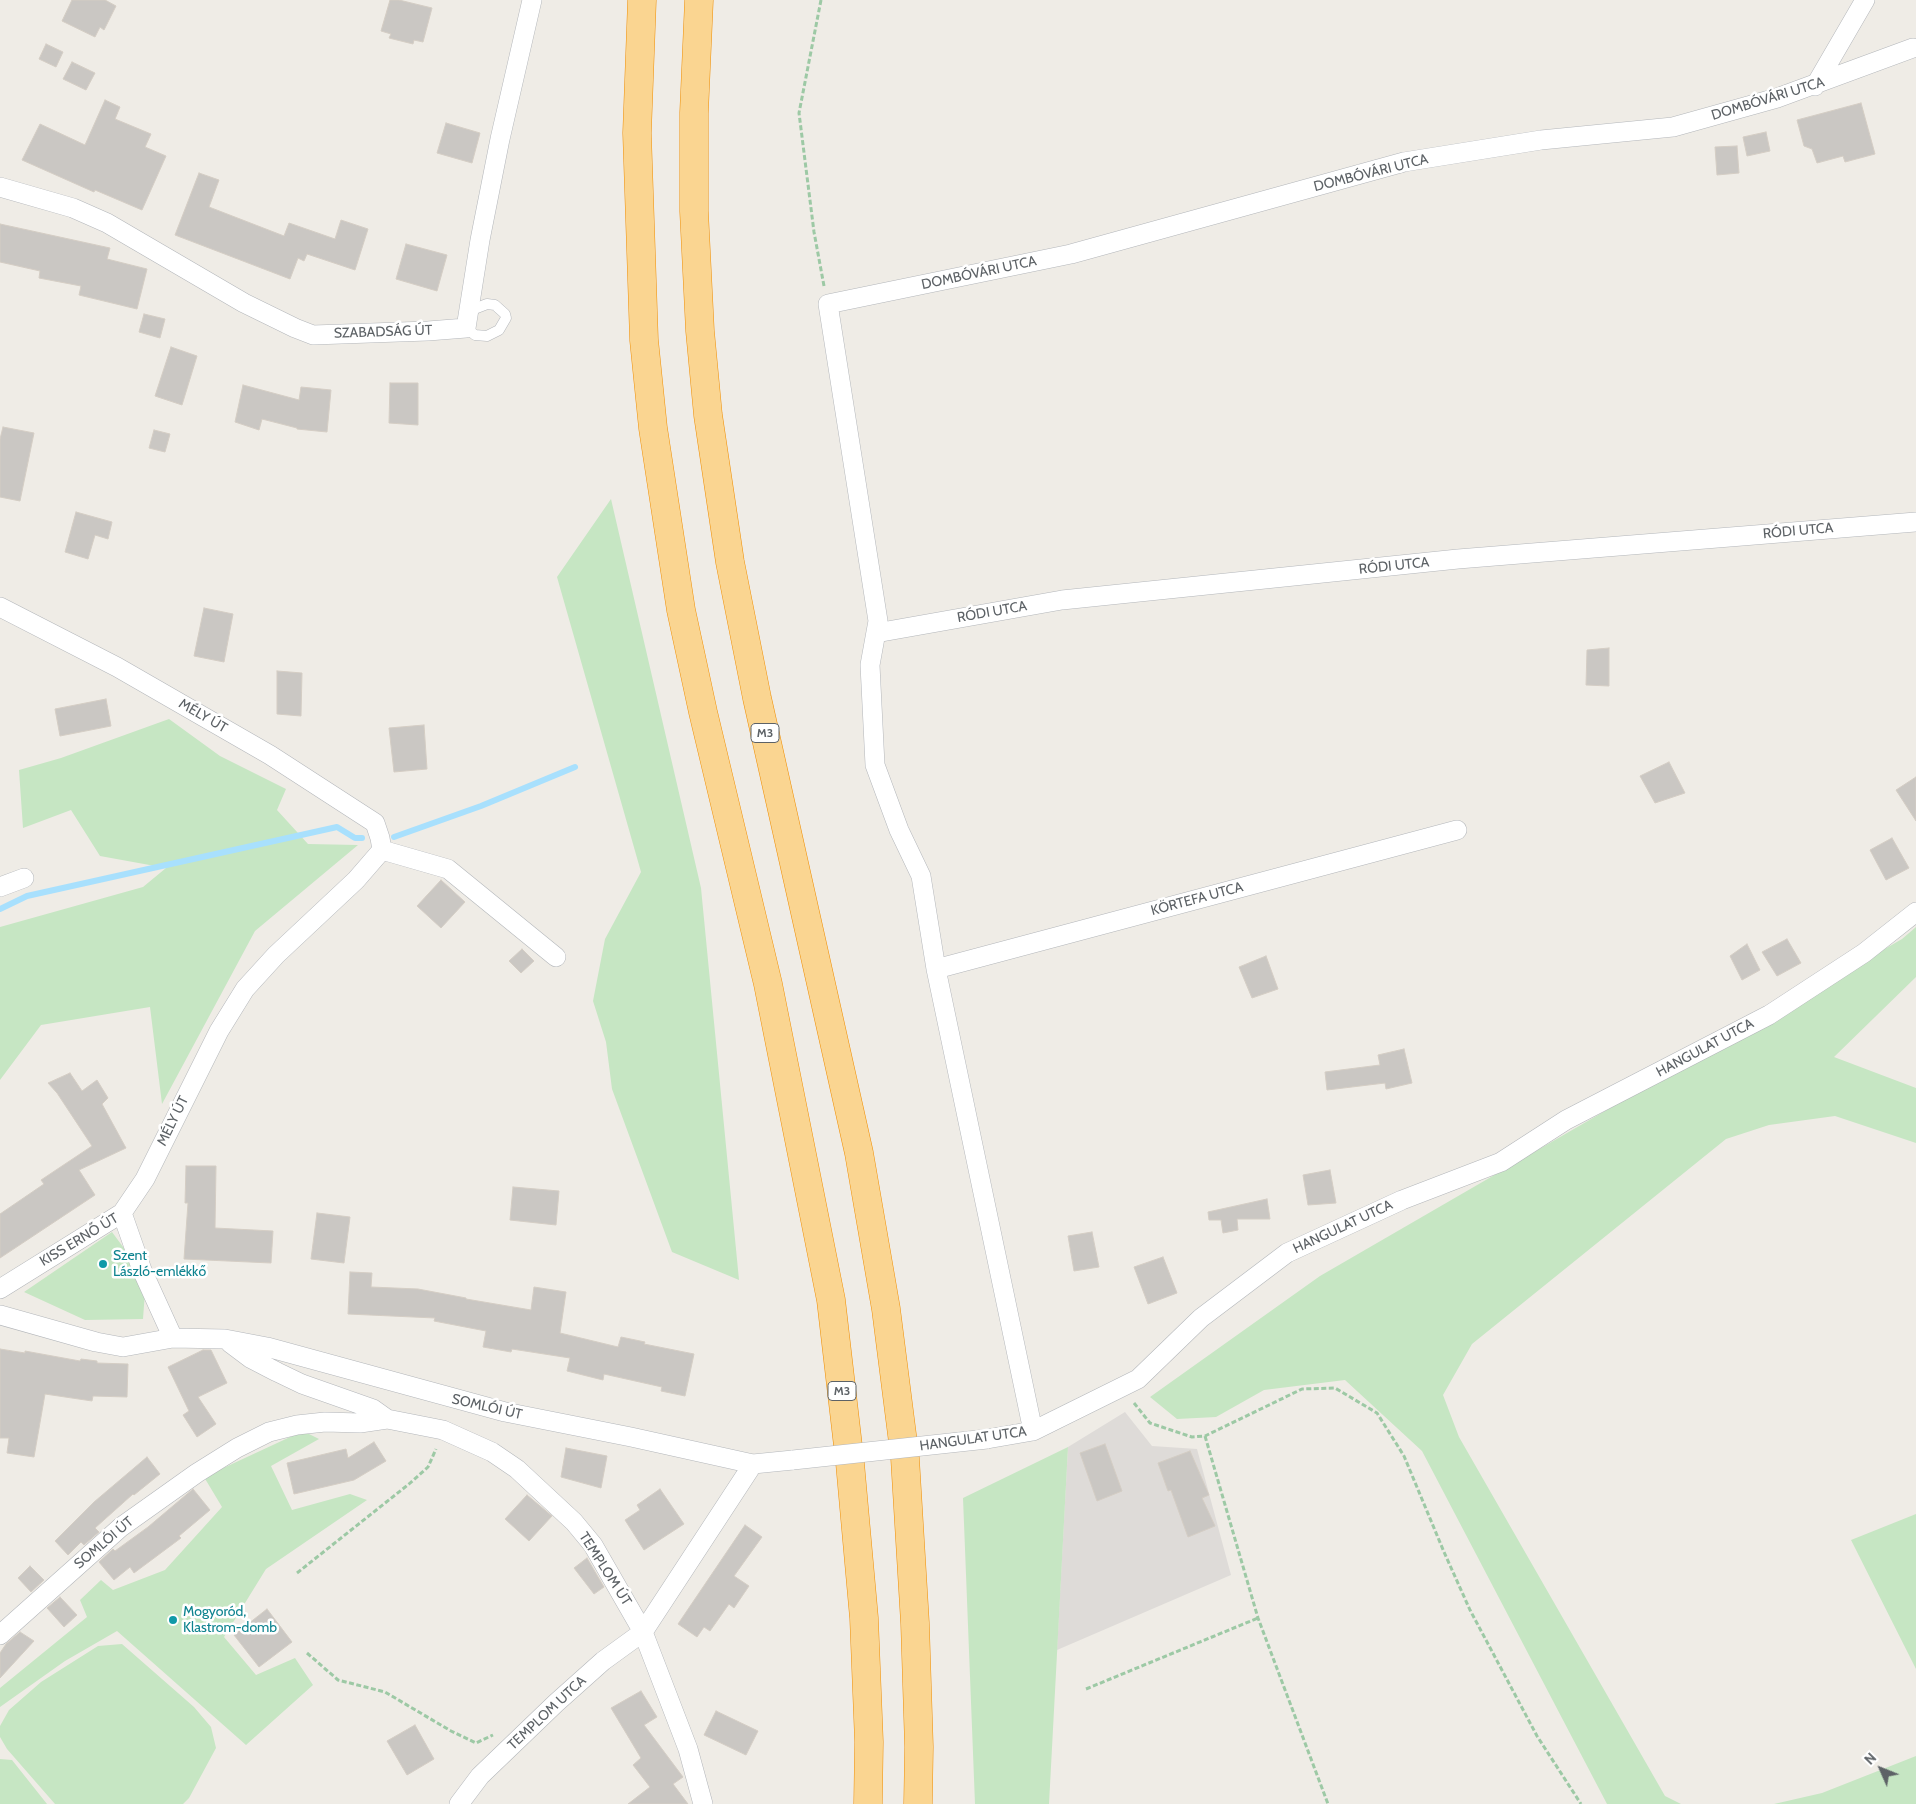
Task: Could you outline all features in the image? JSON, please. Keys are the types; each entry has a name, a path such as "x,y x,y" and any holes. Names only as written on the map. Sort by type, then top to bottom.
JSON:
{"highway":[{"name":"M3","path":"642,0 637,133 644,340 653,428 680,610 768,984 831,1300 850,1463 864,1618 869,1742 868,1804"},
{"name":"M3","path":"699,0 694,113 694,212 700,331 708,415 730,562 757,698 860,1154 886,1309 905,1458 915,1623 919,1747 918,1804"}],"street":[{"name":"SZABADSÁG ÚT","path":"0,187 65,206 107,223 244,303 313,335 428,331 467,319 500,140 532,0"},
{"path":"1815,86 1864,0"},
{"name":"DOMBÓVÁRI UTCA","path":"828,304 1071,254 1404,162 1541,140 1673,127 1815,86 1913,48"},
{"path":"828,304 878,621 870,665 875,765 899,830 921,876 936,969 1033,1431"},
{"name":"RÓDI UTCA","path":"876,633 1072,599 1458,559 1916,522"},
{"name":"MÉLY ÚT","path":"0,607 117,667 270,755 375,823 380,838 382,850 356,880 276,955 245,989 219,1031 145,1178 122,1213"},
{"name":"KÖRTEFA UTCA","path":"936,969 1457,830"},
{"path":"382,850 448,869 556,957"},
{"path":"0,886 24,878"},
{"name":"HANGULAT UTCA","path":"753,1464 987,1439 1033,1431 1138,1379 1200,1318 1287,1254 1402,1200 1501,1162 1566,1120 1769,1015 1864,953 1916,912"},
{"name":"KISS ERNŐ ÚT","path":"0,1289 122,1213 142,1270 173,1338"},
{"path":"0,1315 96,1342 123,1347 173,1338"},
{"name":"SOMLÓI ÚT","path":"173,1338 225,1340 275,1350 505,1412 753,1464"},
{"name":"SOMLÓI ÚT","path":"225,1340 250,1358 277,1372 302,1384 373,1409 388,1419"},
{"name":"SOMLÓI ÚT","path":"0,1635 121,1527 197,1473 237,1448 269,1432 297,1425 325,1422 360,1423 388,1419 443,1430 492,1452 517,1469 540,1490"},
{"name":"TEMPLOM UTCA","path":"459,1804 480,1776 556,1702 603,1660 643,1632 753,1464"},
{"name":"TEMPLOM ÚT","path":"540,1490 574,1522 593,1545 643,1632"},
{"path":"643,1632 688,1749 703,1804"}],"path":[{"path":"821,0 799,113 814,232 828,304"},
{"path":"1122,1387 1150,1423 1192,1437 1205,1436 1302,1389 1335,1388 1377,1413 1404,1456 1470,1610 1537,1736 1580,1804"},
{"path":"297,1573 409,1484 428,1466 443,1430"},
{"path":"1205,1436 1258,1618 1328,1804"},
{"path":"1086,1689 1258,1618"},
{"path":"307,1653 338,1680 385,1692 451,1731 476,1743 500,1732"}],"shaded area":[{"path":"1125,1412 1152,1446 1197,1449 1231,1575 1057,1650 1068,1447"}],"green space":[{"path":"611,499 701,888 739,1280 672,1252 612,1089 606,1042 593,1001 605,939 641,872 557,577"},
{"path":"169,719 220,756 286,789 277,810 308,844 358,845 255,931 162,1104 150,1007 41,1025 0,1080 0,927 143,887 166,868 100,856 71,810 23,828 19,770 61,758"},
{"path":"1916,927 1916,977 1834,1057 1916,1088 1916,1143 1835,1116 1769,1125 1726,1139 1472,1344 1443,1395 1459,1437 1665,1796 1681,1804 1607,1804 1422,1451 1345,1380 1264,1390 1216,1417 1177,1419 1150,1397 1320,1276 1902,939"},
{"path":"112,1232 146,1278 143,1319 85,1320 24,1292"},
{"path":"303,1431 319,1439 271,1466 292,1510 350,1494 367,1500 266,1569 224,1637 256,1675 295,1658 313,1685 246,1745 117,1631 65,1661 0,1707 0,1688 87,1617 80,1600 101,1580 113,1590 165,1570 222,1507 204,1477"},
{"path":"1068,1447 1049,1804 975,1804 963,1498"},
{"path":"1916,1514 1916,1669 1851,1540"},
{"path":"122,1644 194,1707 211,1727 216,1748 189,1798 183,1804 55,1804 7,1749 0,1737 0,1726 9,1710 41,1682 98,1646"},
{"path":"1916,1756 1916,1804 1774,1804 1822,1793"},
{"path":"0,1759 12,1760 47,1804 0,1804"}],"building":[{"path":"72,0 105,0 116,6 104,30 100,27 95,37 62,21"},
{"path":"390,0 399,0 432,8 423,42 414,40 413,44 389,38 391,34 381,31"},
{"path":"46,44 63,52 56,67 39,59"},
{"path":"72,62 95,73 86,90 63,79"},
{"path":"105,100 120,107 115,119 151,134 145,147 166,156 142,210 95,190 94,192 22,160 40,124 85,145"},
{"path":"1861,103 1875,154 1845,162 1843,156 1817,163 1812,149 1804,146 1797,120"},
{"path":"446,123 480,133 472,163 437,153"},
{"path":"1766,132 1770,151 1747,156 1743,137"},
{"path":"1737,146 1739,173 1717,175 1715,147"},
{"path":"199,173 219,180 209,207 284,236 289,223 335,239 341,220 368,229 355,270 307,254 304,261 298,258 290,279 175,235"},
{"path":"0,224 110,248 107,259 147,269 137,309 79,295 81,286 39,278 40,271 0,262"},
{"path":"406,244 447,255 437,291 396,279"},
{"path":"144,314 165,319 160,338 139,332"},
{"path":"171,347 197,356 182,405 155,396"},
{"path":"390,383 418,383 418,425 389,423"},
{"path":"243,385 299,400 301,387 331,390 327,432 297,429 262,419 259,430 235,422"},
{"path":"3,427 34,433 20,501 0,497 0,439"},
{"path":"154,430 170,434 165,452 149,448"},
{"path":"76,512 112,522 108,539 95,535 88,559 65,552"},
{"path":"204,608 233,614 224,662 194,656"},
{"path":"1609,648 1609,686 1586,685 1587,650"},
{"path":"277,671 302,673 301,716 277,714"},
{"path":"106,699 111,726 60,736 55,709"},
{"path":"424,725 427,769 394,772 389,728"},
{"path":"1669,762 1685,793 1655,803 1640,776"},
{"path":"1916,777 1916,821 1896,790"},
{"path":"1892,838 1909,868 1886,880 1870,850"},
{"path":"441,880 465,902 441,928 417,906"},
{"path":"1787,939 1801,963 1777,976 1762,952"},
{"path":"1747,944 1760,970 1742,980 1730,956"},
{"path":"522,949 534,961 521,973 509,961"},
{"path":"1266,956 1278,989 1252,998 1239,967"},
{"path":"1404,1049 1412,1083 1386,1089 1385,1083 1327,1090 1325,1072 1380,1065 1378,1055"},
{"path":"70,1073 82,1091 97,1080 108,1098 102,1104 126,1148 79,1170 95,1195 0,1258 0,1214 44,1184 41,1180 92,1146 57,1093 48,1083"},
{"path":"186,1166 216,1166 215,1228 273,1231 271,1263 184,1259 188,1203 185,1203"},
{"path":"1330,1170 1336,1203 1308,1205 1303,1175"},
{"path":"513,1187 559,1191 556,1225 510,1220"},
{"path":"1267,1199 1270,1219 1237,1219 1238,1230 1223,1233 1221,1220 1209,1220 1208,1212"},
{"path":"317,1213 350,1217 344,1263 311,1259"},
{"path":"1092,1232 1099,1267 1074,1271 1068,1236"},
{"path":"1163,1257 1177,1293 1148,1304 1134,1267"},
{"path":"350,1272 372,1273 371,1287 418,1289 531,1310 534,1287 566,1292 560,1333 618,1347 621,1337 645,1342 644,1344 694,1354 685,1396 661,1391 662,1387 604,1374 603,1380 567,1371 570,1358 512,1349 511,1352 483,1347 486,1331 434,1321 435,1318 348,1314"},
{"path":"0,1349 25,1353 25,1351 80,1361 81,1359 97,1361 97,1363 128,1364 127,1397 93,1396 92,1401 45,1394 34,1457 7,1453 9,1438 0,1438"},
{"path":"203,1350 211,1350 227,1383 198,1397 216,1424 197,1437 183,1415 189,1411 168,1367"},
{"path":"374,1442 386,1461 354,1480 294,1494 287,1463 346,1449 348,1458"},
{"path":"1105,1444 1122,1491 1097,1501 1080,1453"},
{"path":"566,1448 607,1456 601,1488 561,1477"},
{"path":"1190,1451 1209,1495 1202,1498 1215,1526 1188,1537 1171,1490 1168,1491 1158,1463"},
{"path":"147,1457 160,1474 133,1494 95,1528 99,1532 84,1545 81,1542 68,1555 55,1541 94,1502"},
{"path":"193,1489 210,1510 179,1536 181,1538 134,1573 130,1567 114,1580 99,1562 113,1549 115,1551 148,1527"},
{"path":"660,1489 684,1524 644,1550 625,1520 640,1510 637,1505"},
{"path":"527,1495 552,1516 529,1541 505,1519"},
{"path":"745,1525 762,1537 734,1576 749,1586 734,1608 729,1604 710,1631 704,1627 697,1637 678,1624"},
{"path":"587,1558 604,1587 594,1594 574,1568"},
{"path":"30,1566 44,1580 31,1592 18,1578"},
{"path":"60,1597 77,1615 64,1627 47,1608"},
{"path":"267,1609 292,1642 259,1667 234,1635"},
{"path":"20,1632 34,1641 0,1678 0,1653 6,1644"},
{"path":"641,1691 657,1717 644,1725 683,1777 673,1784 688,1804 628,1804 650,1787 633,1765 641,1758 611,1708"},
{"path":"716,1711 758,1731 746,1755 704,1735"},
{"path":"415,1725 434,1759 407,1775 387,1741"}],"waterway":[{"path":"394,837 481,806 575,767"},
{"path":"0,909 27,896 337,827 355,838 362,838"}],"place":[{"name":"Szent László-emlékkő","path":"103,1264"},
{"name":"Mogyoród, Klastrom-domb","path":"173,1620"}]}
